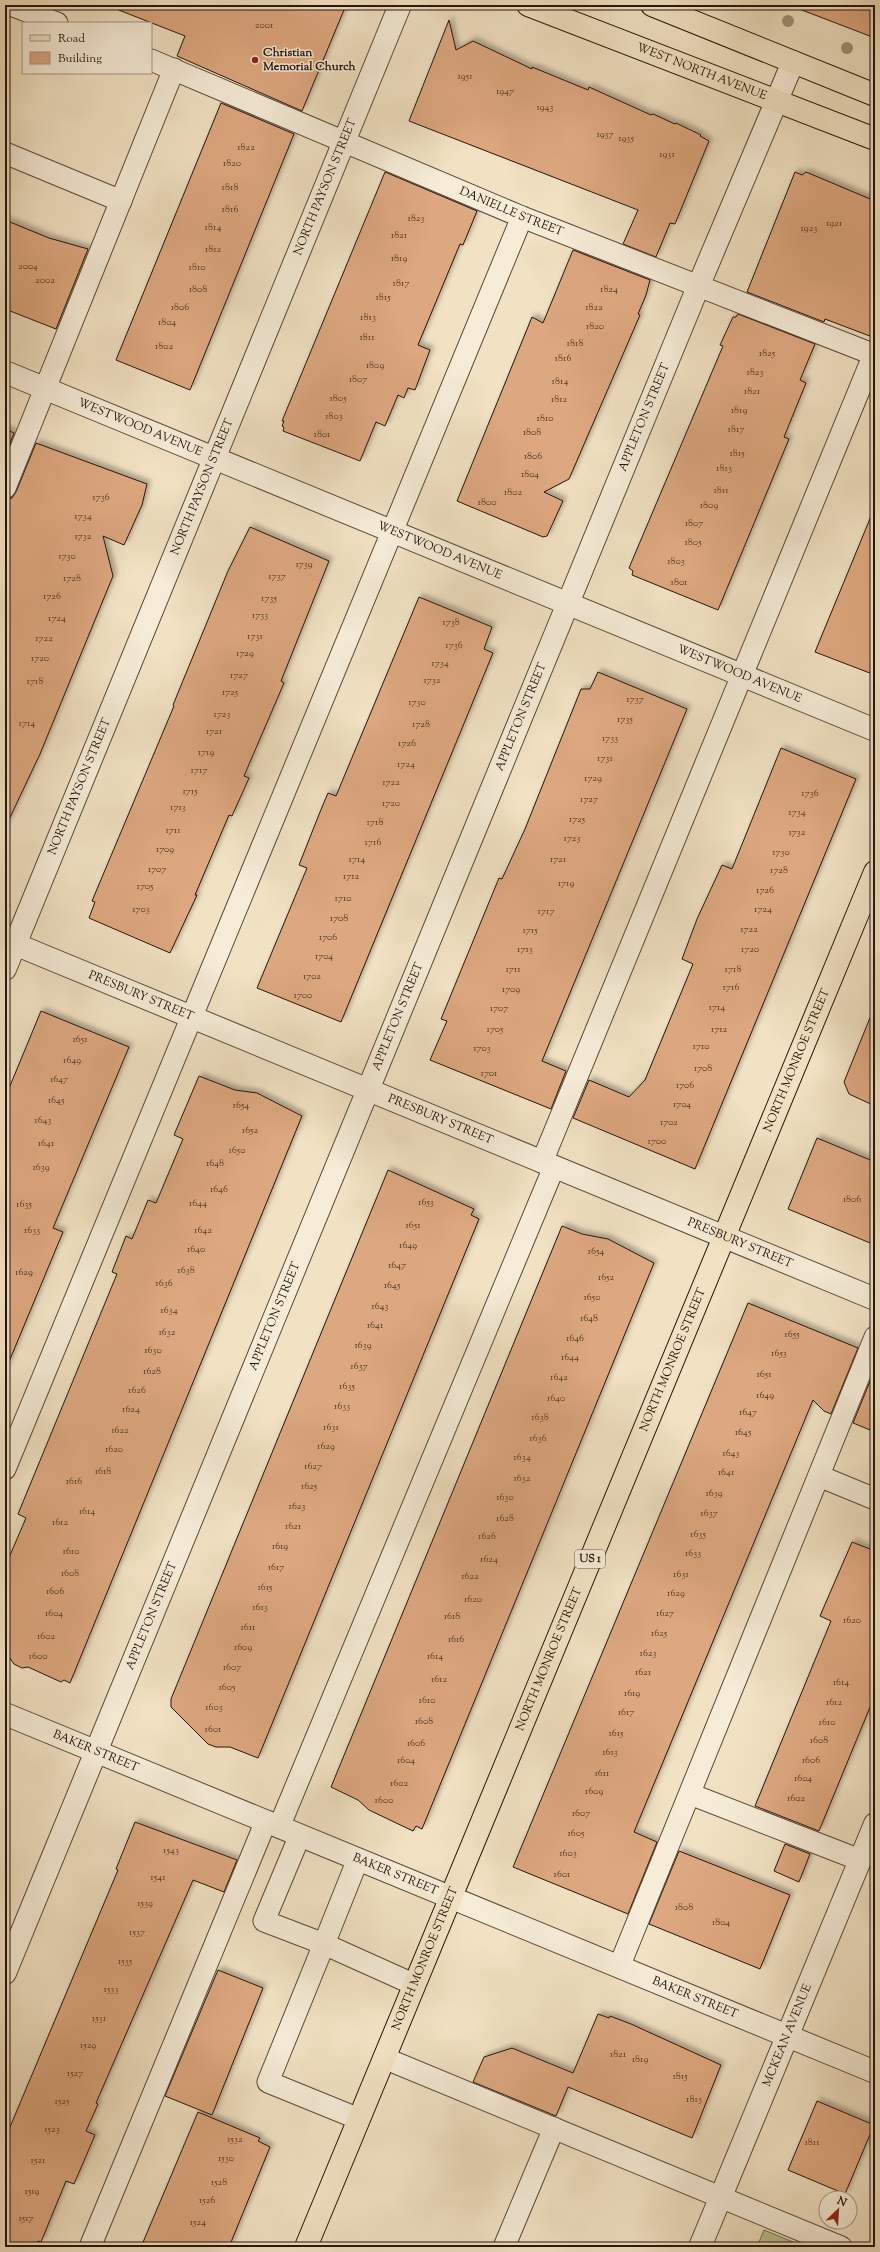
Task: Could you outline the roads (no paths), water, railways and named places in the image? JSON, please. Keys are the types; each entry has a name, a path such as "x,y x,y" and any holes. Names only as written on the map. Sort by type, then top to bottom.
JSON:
{"main road":[{"name":"WEST NORTH AVENUE","path":"528,5 875,139"},
{"path":"652,5 875,95"},
{"name":"NORTH MONROE STREET","path":"306,2247 413,1984 875,872"}],"street":[{"name":"NORTH PAYSON STREET","path":"5,969 10,942 215,459 400,5"},
{"name":"APPLETON STREET","path":"5,1973 698,287 775,101 793,62"},
{"name":"WESTWOOD AVENUE","path":"5,372 875,730"},
{"name":"PRESBURY STREET","path":"10,942 875,1299"},
{"name":"BAKER STREET","path":"5,1714 875,2072"},
{"name":"MCKEAN AVENUE","path":"700,2247 875,1824"}],"lane":[{"path":"11,5 54,22"},
{"name":"DANIELLE STREET","path":"152,60 522,217 874,355"},
{"path":"5,488 174,69"},
{"path":"5,154 121,201"},
{"path":"5,1469 391,531 522,217"},
{"path":"90,2247 273,1824 548,1164 742,676 874,355"},
{"path":"619,1967 875,1338"},
{"path":"819,1476 875,1499"},
{"path":"690,1794 860,1860"},
{"path":"300,1835 264,1920 324,1944 413,1984"},
{"path":"358,1859 268,2082 359,2119"},
{"path":"384,2058 841,2247"},
{"path":"504,2247 554,2128"}],"place":[{"name":"Christian Memorial Church","path":"255,60"}]}
